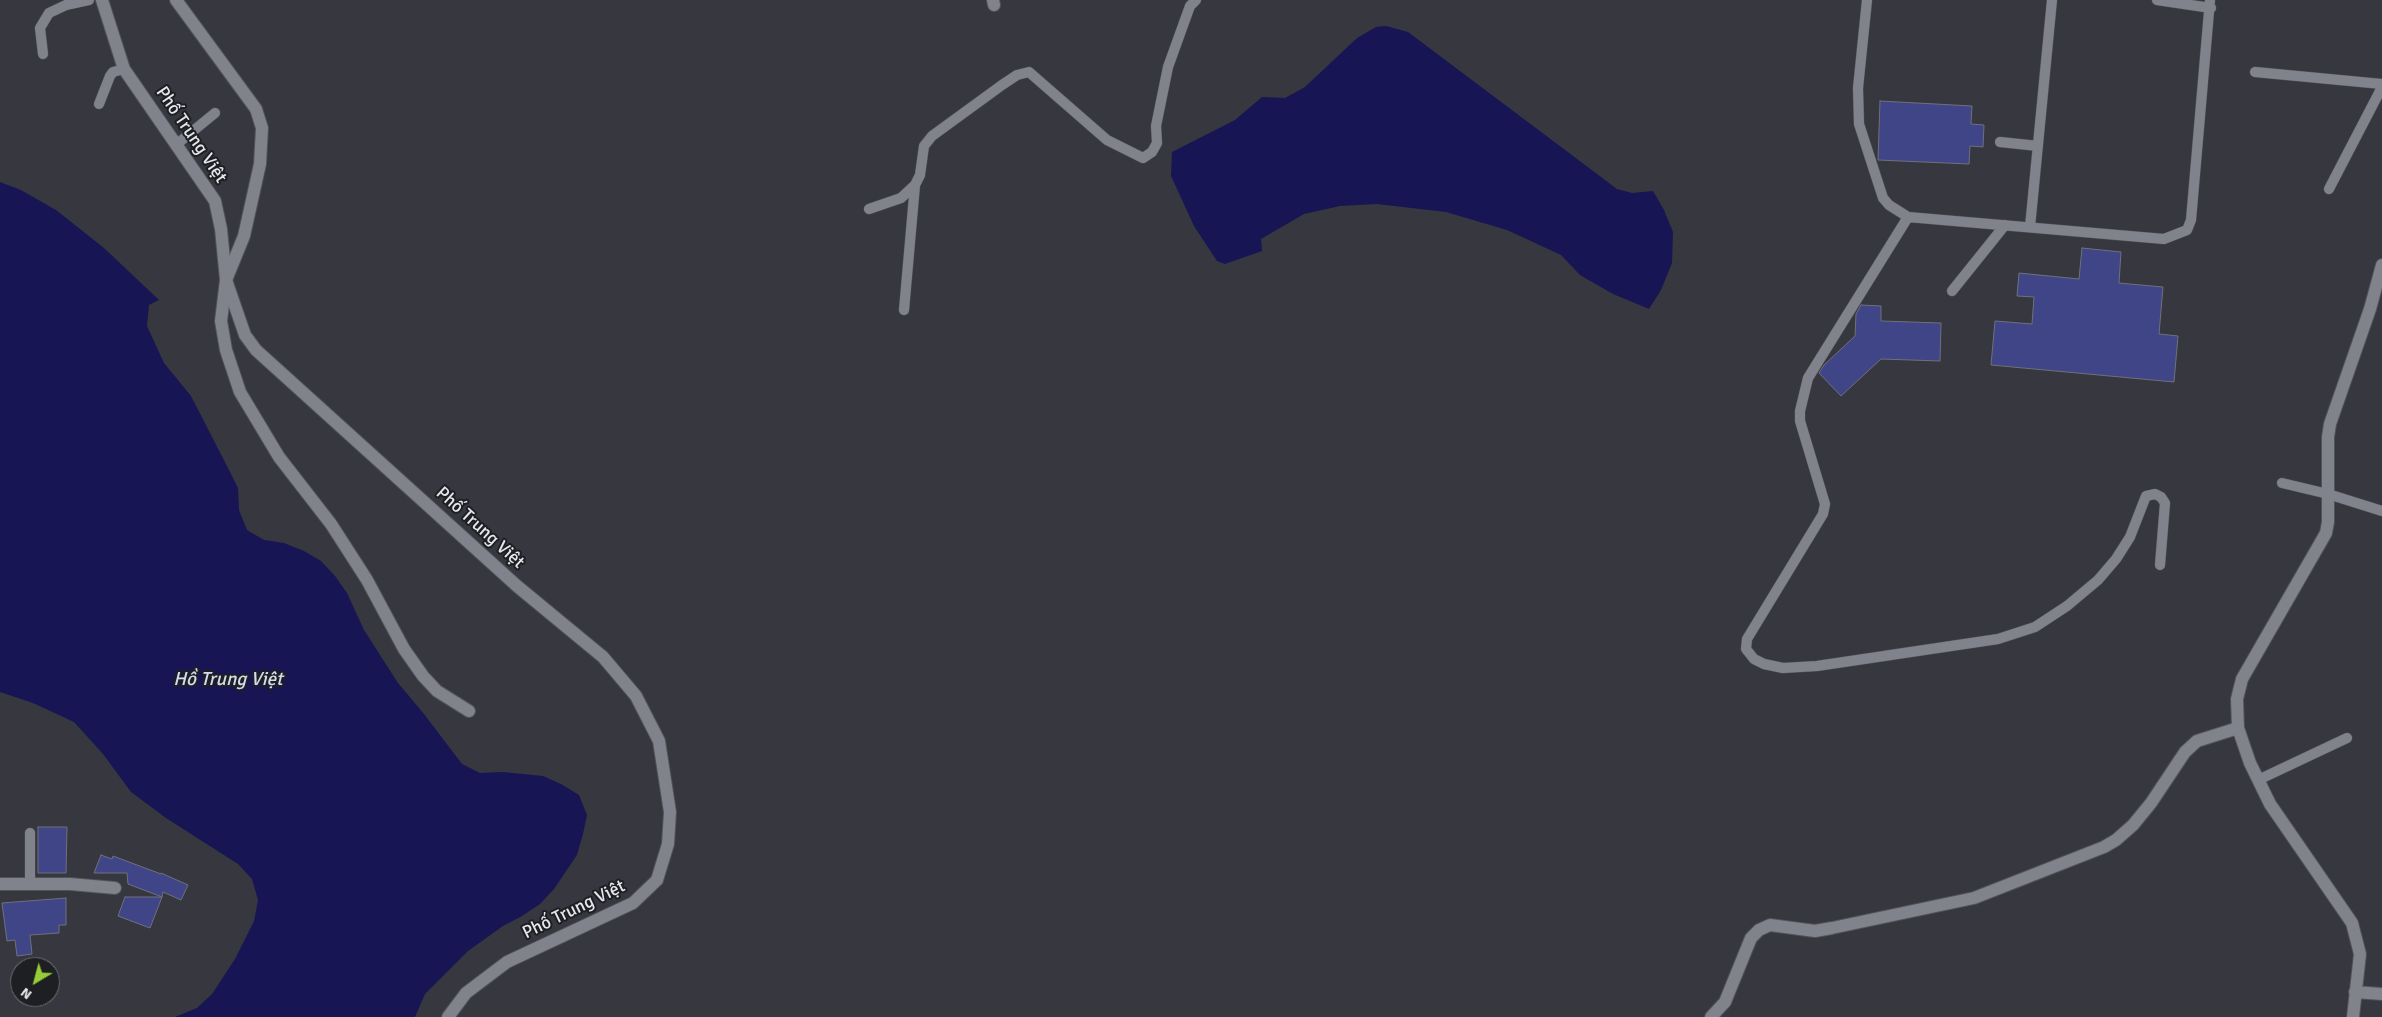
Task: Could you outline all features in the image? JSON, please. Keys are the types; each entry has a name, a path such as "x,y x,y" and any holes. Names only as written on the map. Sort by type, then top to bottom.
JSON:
{"street":[{"name":"Phố Trung Việt","path":"102,0 124,69 215,201 222,229 226,280 245,335 256,350 517,586 603,657 636,696 659,741 670,812 668,844 657,880 633,903 507,962 466,993 448,1017"},
{"path":"176,0 256,109 262,128 260,164 244,236 226,280 221,320 226,350 240,392 279,457 331,524 367,580 404,649 423,676 437,691 469,711"},
{"path":"2353,1017 2360,954 2352,923 2270,804 2258,780 2238,728 2236,699 2242,679 2321,544 2328,522 2328,437 2330,424 2370,309 2382,265"},
{"path":"1711,1017 1725,1002 1751,938 1759,930 1770,925 1814,930 1832,928 1974,898 2104,847 2116,840 2133,825 2151,803 2185,752 2197,741 2238,728"},
{"path":"0,884 85,885 115,888"},
{"path":"2356,992 2382,994"}],"lane":[{"path":"42,54 40,28 49,13 66,5 89,0"},
{"path":"869,209 901,198 915,185 920,175 924,146 932,136 1017,74 1029,72 1107,140 1143,158 1152,152 1157,143 1156,126 1168,67 1190,6 1196,0"},
{"path":"1867,0 1858,88 1859,124 1883,198 1889,205 1908,217 2164,239 2187,230 2191,220 2210,4 2157,0"},
{"path":"2030,227 2052,0"},
{"path":"99,104 110,76 113,72 124,69"},
{"path":"2256,72 2382,86 2329,189"},
{"path":"176,144 215,113"},
{"path":"2000,142 2038,146"},
{"path":"904,310 915,185"},
{"path":"1908,217 1808,378 1800,411 1800,421 1825,504 1823,514 1747,639 1746,649 1754,659 1764,664 1783,668 1817,666 1998,639 2035,627 2067,606 2098,580 2130,537 2146,496 2154,494 2161,497 2165,503 2160,565"},
{"path":"1952,291 2005,225"},
{"path":"2282,483 2328,494 2382,511"},
{"path":"2258,780 2347,738"},
{"path":"30,833 30,884"}],"water":[{"path":"1386,26 1408,32 1617,189 1632,193 1653,191 1664,210 1673,232 1672,263 1661,290 1649,309 1613,294 1580,275 1561,255 1507,230 1446,212 1377,204 1340,206 1304,214 1261,239 1262,251 1225,264 1217,261 1194,226 1171,176 1172,152 1235,120 1262,97 1285,98 1305,87 1357,38 1376,27"},
{"name":"Hồ Trung Việt","path":"0,182 21,190 56,210 104,248 159,300 149,305 147,326 164,363 191,396 238,488 239,510 247,530 264,540 284,543 304,551 321,561 335,576 347,593 364,630 398,683 462,764 480,773 502,772 543,776 579,795 587,815 583,834 577,855 554,889 540,904 503,926 468,951 425,994 415,1017 175,1017 197,1008 212,994 235,959 254,921 258,900 252,879 238,864 166,818 131,792 103,754 74,722 33,703 0,692"}],"building":[{"path":"1880,101 1972,106 1971,124 1984,125 1983,147 1970,146 1969,164 1878,160"},
{"path":"2082,248 2121,252 2119,283 2163,287 2159,334 2178,336 2174,382 1991,365 1995,321 2032,324 2034,297 2017,296 2019,273 2079,279"},
{"path":"1861,305 1881,306 1881,321 1941,323 1940,361 1881,359 1841,396 1819,373 1824,365 1855,336 1856,314"},
{"path":"38,827 67,827 66,873 38,873"},
{"path":"101,855 112,859 113,856 188,885 181,900 163,892 162,897 128,884 127,873 94,873"},
{"path":"125,897 162,897 150,928 118,916"},
{"path":"66,898 66,925 59,925 59,933 30,935 32,954 17,956 15,940 7,941 2,903"}]}
